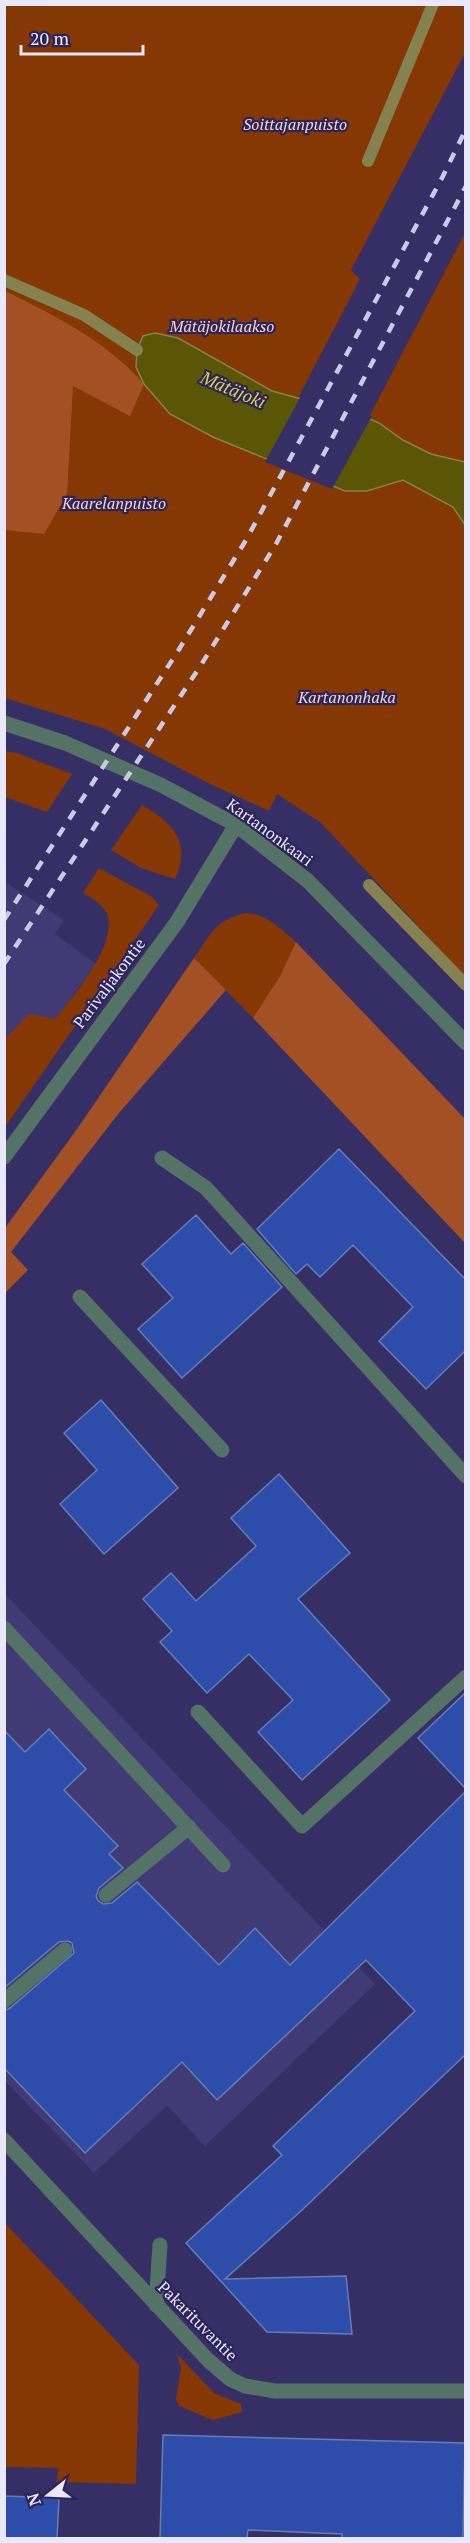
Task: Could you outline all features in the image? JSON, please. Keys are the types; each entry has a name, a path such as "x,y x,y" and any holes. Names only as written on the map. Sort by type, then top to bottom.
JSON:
{"street":[{"name":"Kartanonkaari","path":"4,723 65,743 161,785 236,825 308,881 465,1043"},
{"name":"Parivaljakontie","path":"4,1157 177,922 236,825"},
{"path":"162,1158 206,1188 465,1476"},
{"path":"80,1297 222,1450"},
{"path":"4,1628 224,1865"},
{"path":"198,1712 302,1826 465,1677"},
{"path":"106,1895 189,1827"},
{"path":"4,2001 65,1950"},
{"name":"Pakarituvantie","path":"4,2140 208,2360 230,2379 245,2386 275,2391 465,2391"},
{"path":"156,2305 160,2245"}],"shaded area":[{"path":"5,291 97,342 130,369 144,384 130,416 73,386 67,494 44,534 5,530"},
{"path":"5,882 64,920 55,934 96,964 5,1088"},
{"path":"296,942 465,1119 465,1243 253,1018 280,976"},
{"path":"194,958 226,990 119,1113 11,1252 28,1270 5,1293 5,1228 77,1129"},
{"path":"4,1593 375,1984 205,2146 167,2106 94,2173 5,2081"}],"green space":[{"path":"4,5 465,5 465,53 351,270 360,279 298,398 333,486 465,233 465,976 320,822 277,794 269,811 208,783 105,729 5,698"},
{"path":"4,751 17,753 72,774 47,812 5,797"},
{"path":"142,805 163,819 176,835 181,854 180,866 175,879 141,868 111,850"},
{"path":"99,868 152,897 159,905 5,1127 5,1039 29,1014 55,1019 92,970 106,940 109,926 107,914 100,904 83,893"},
{"path":"247,913 268,919 296,942 280,976 253,1018 194,958 221,923"},
{"path":"4,2222 139,2365 136,2484 57,2482 58,2468 5,2467"},
{"path":"177,2354 214,2393 241,2404 242,2412 213,2420 179,2406 176,2399 181,2368"}],"water":[{"path":"155,333 178,338 272,391 360,415 379,423 403,440 431,454 465,462 465,525 453,507 403,480 367,491 345,491 213,437 170,414 144,384 136,367 137,350 143,336"}],"pier":[{"path":"301,396 372,416 332,489 265,462"}],"building":[{"path":"339,1149 465,1279 465,1351 426,1389 379,1341 413,1307 353,1245 320,1277 307,1264 296,1274 257,1229"},
{"path":"196,1215 231,1254 243,1243 282,1287 182,1378 138,1329 173,1298 142,1264"},
{"path":"101,1400 178,1488 104,1554 60,1504 97,1470 64,1433"},
{"path":"279,1474 350,1553 298,1599 390,1700 302,1780 258,1732 293,1700 249,1654 207,1693 160,1642 172,1631 143,1599 171,1573 196,1601 256,1546 231,1518"},
{"path":"465,1693 465,1788 418,1738"},
{"path":"49,1729 86,1769 64,1790 118,1846 109,1854 123,1868 99,1888 96,1896 98,1901 103,1904 112,1903 137,1882 219,1965 255,1928 290,1965 465,1792 465,2055 302,2210 225,2279 346,2276 352,2334 267,2332 186,2243 282,2155 273,2146 415,2011 366,1960 217,2100 182,2062 85,2153 4,2068 4,2011 74,1953 72,1943 59,1942 4,1988 4,1730 25,1752"},
{"path":"163,2435 465,2443 463,2538 342,2538 342,2534 248,2530 247,2538 160,2538"},
{"path":"4,2496 59,2498 57,2538 4,2538"}],"waterway":[{"path":"368,161 433,4"},
{"name":"Mätäjoki","path":"4,280 84,315 137,350"},
{"path":"369,885 466,985"}],"railway":[{"path":"4,920 178,651 246,540 442,178 466,129"},
{"path":"4,964 201,665 276,544 466,186"}],"park label":[{"name":"Soittajanpuisto","path":"295,124"},
{"name":"Mätäjokilaakso","path":"222,326"},
{"name":"Kaarelanpuisto","path":"114,503"},
{"name":"Kartanonhaka","path":"347,697"}]}
